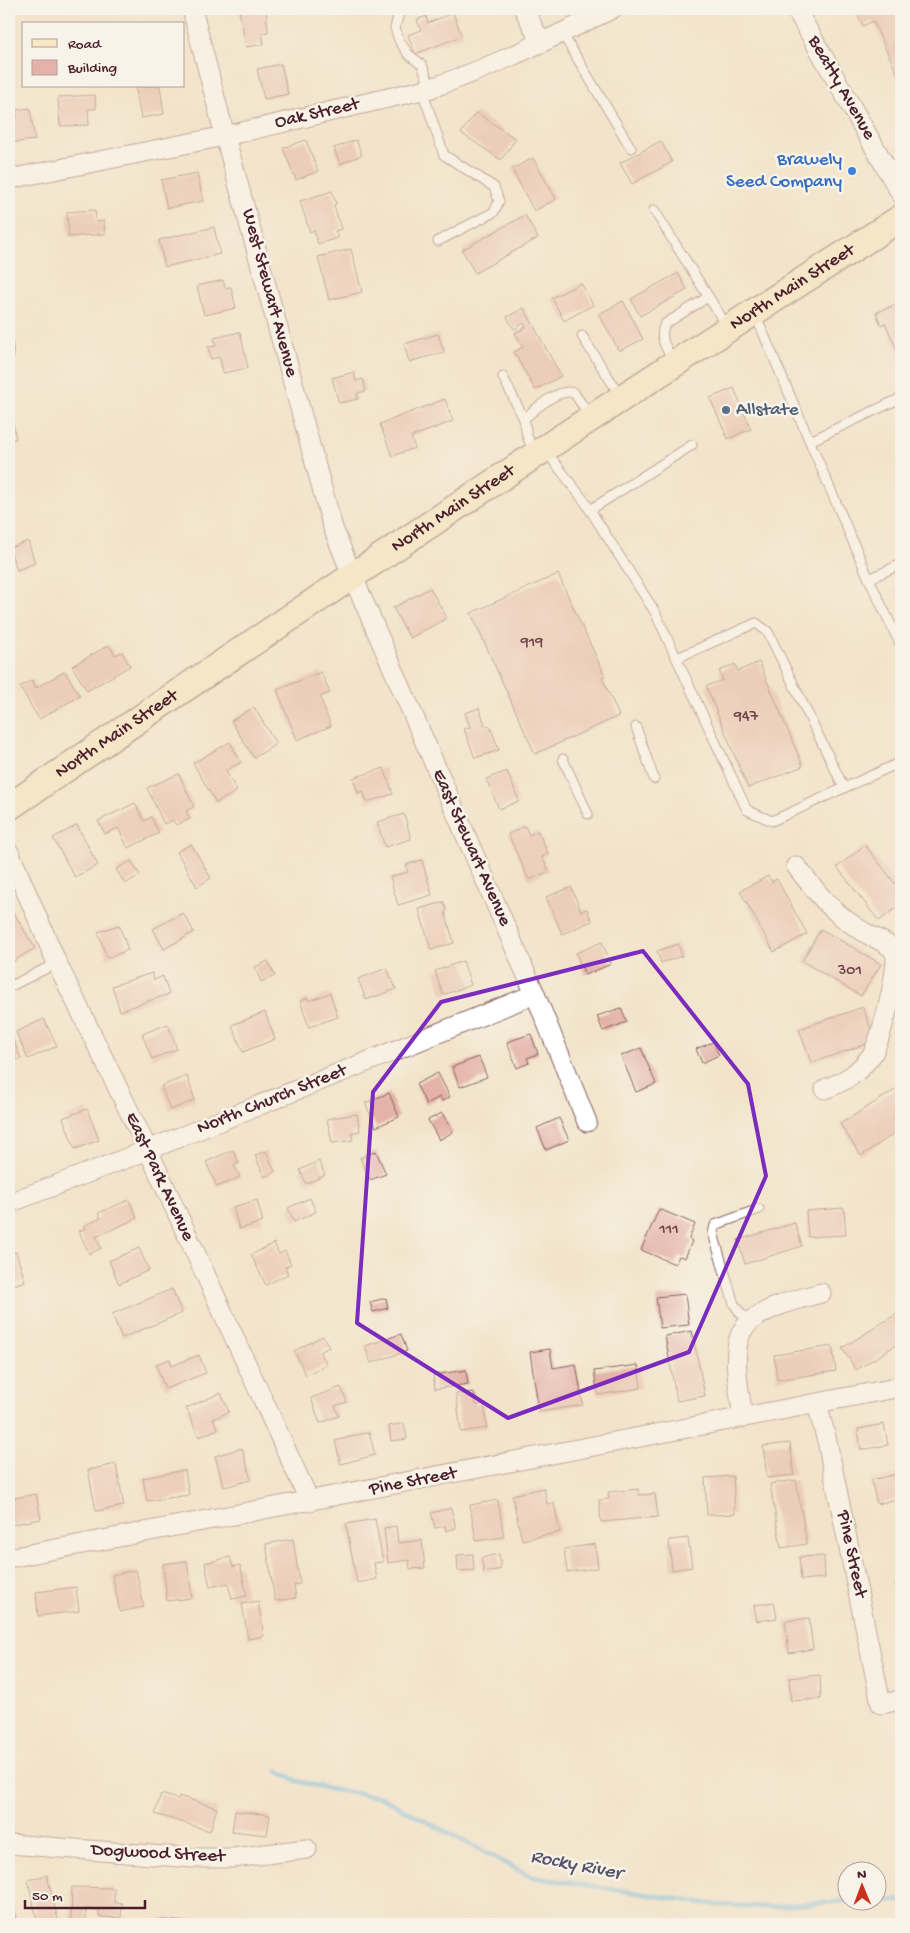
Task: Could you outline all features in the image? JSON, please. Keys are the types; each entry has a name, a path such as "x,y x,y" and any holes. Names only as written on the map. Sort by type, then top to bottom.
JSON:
{"main road":[{"name":"North Main Street","path":"9,807 352,575 674,363 901,218"}],"street":[{"name":"West Stewart Avenue","path":"192,9 333,528 352,575"},
{"path":"524,9 541,42"},
{"name":"Oak Street","path":"9,179 225,136 427,89 455,80 612,9"},
{"name":"Beatty Avenue","path":"796,9 901,194"},
{"name":"East Stewart Avenue","path":"352,575 535,994 587,1122"},
{"name":"East Park Avenue","path":"9,852 57,963 148,1150 310,1502"},
{"path":"796,866 833,911 898,952 894,979 876,1048 855,1074 825,1089"},
{"name":"North Church Street","path":"9,1203 148,1150 535,994"},
{"path":"743,1418 737,1362 741,1333 751,1320 764,1313 821,1292"},
{"name":"Pine Street","path":"9,1558 310,1502 901,1387"},
{"name":"Pine Street","path":"817,1404 829,1450 881,1704 901,1700"},
{"name":"Dogwood Street","path":"9,1844 192,1858 233,1858 307,1850"}],"lane":[{"path":"400,9 395,28 398,40 408,54 422,65 444,155 494,187 499,201 494,212 438,240"},
{"path":"562,33 632,148"},
{"path":"654,210 728,328"},
{"path":"674,363 664,343 661,330 665,324 708,297"},
{"path":"754,312 869,579 901,646"},
{"path":"582,336 621,398"},
{"path":"504,377 524,419 527,436 590,510 656,612 747,810 772,821 901,762"},
{"path":"524,419 537,407 566,391 574,393 592,418"},
{"path":"810,441 901,398"},
{"path":"590,510 692,445"},
{"path":"869,579 901,564"},
{"path":"677,658 756,623 768,632 844,788"},
{"path":"636,726 654,779"},
{"path":"563,759 588,814"},
{"path":"9,987 57,963"},
{"path":"751,1320 741,1314 734,1304 713,1233 715,1225 759,1209"}],"highlighted area":[{"path":"643,951 748,1084 766,1176 689,1352 508,1418 357,1323 373,1092 441,1002"}],"building":[{"path":"266,9 268,32 262,33 264,44 246,47 239,10"},
{"path":"855,9 901,9 901,82 873,21 863,26"},
{"path":"453,13 462,36 415,54 408,35 421,30 417,20 426,16 428,23"},
{"path":"281,64 288,94 264,99 257,69"},
{"path":"135,88 160,88 164,114 141,118"},
{"path":"95,95 96,109 88,109 89,125 60,126 58,97"},
{"path":"30,108 35,140 9,143 9,118 17,117 16,110"},
{"path":"476,112 516,139 501,160 461,133"},
{"path":"306,140 318,171 296,180 283,148"},
{"path":"356,140 362,155 340,164 334,148"},
{"path":"661,141 672,162 632,184 620,163"},
{"path":"533,158 556,199 534,211 512,169"},
{"path":"197,173 203,201 167,208 161,180"},
{"path":"332,191 341,229 335,231 338,238 318,244 314,230 310,232 300,201"},
{"path":"95,210 96,222 104,221 105,234 69,237 67,212"},
{"path":"525,215 538,238 475,273 462,250"},
{"path":"214,227 220,254 165,267 159,240"},
{"path":"351,249 362,292 329,300 318,257"},
{"path":"678,273 687,290 640,316 631,299"},
{"path":"223,280 225,288 231,287 236,308 204,315 197,286"},
{"path":"581,283 593,305 564,321 552,298"},
{"path":"623,301 643,339 619,351 599,314"},
{"path":"901,302 901,359 885,323 881,325 876,313"},
{"path":"524,308 561,376 535,390 514,352 523,347 515,333 526,327 524,323 514,329 507,317"},
{"path":"240,332 248,368 223,373 220,357 211,359 208,347 216,346 214,338"},
{"path":"438,334 444,352 409,362 404,344"},
{"path":"9,337 12,337 14,357 9,358"},
{"path":"354,372 356,381 363,379 366,391 357,393 358,399 339,403 332,378"},
{"path":"734,388 751,429 728,439 710,398"},
{"path":"445,399 453,421 411,437 415,448 392,456 380,424"},
{"path":"9,413 11,413 16,439 9,440"},
{"path":"28,541 35,563 17,570 9,548"},
{"path":"558,574 605,676 602,677 619,716 535,754 471,613"},
{"path":"901,587 901,603 895,590"},
{"path":"430,588 447,618 410,638 393,608"},
{"path":"109,645 115,655 122,652 130,666 87,691 72,666"},
{"path":"759,662 803,766 748,788 706,686 723,680 719,671 735,664 738,671"},
{"path":"65,671 80,696 39,719 20,687 32,680 36,688"},
{"path":"321,672 330,693 320,697 331,726 297,740 277,690"},
{"path":"254,707 276,744 254,758 231,721"},
{"path":"479,708 486,727 490,726 499,750 475,758 464,729 470,727 465,713"},
{"path":"230,742 241,762 226,771 237,791 216,803 193,763"},
{"path":"384,768 393,794 367,802 363,791 358,793 353,778"},
{"path":"507,771 519,801 499,809 486,779"},
{"path":"179,774 194,807 186,811 190,819 176,825 173,820 164,824 147,788"},
{"path":"135,803 144,821 151,817 159,833 128,848 118,828 105,834 98,821"},
{"path":"404,814 411,839 385,847 377,822"},
{"path":"77,825 98,865 75,877 53,838"},
{"path":"525,826 529,835 538,831 548,854 542,857 549,871 529,880 508,834"},
{"path":"191,844 211,878 197,887 177,852"},
{"path":"865,845 901,891 901,904 879,921 837,867"},
{"path":"422,860 432,895 398,905 390,877 408,872 406,865"},
{"path":"131,861 140,875 125,884 116,869"},
{"path":"768,876 772,882 777,879 807,934 774,952 740,891"},
{"path":"571,887 581,911 587,909 592,921 562,934 546,897"},
{"path":"444,902 454,943 431,950 419,909"},
{"path":"9,905 35,948 10,963 9,960"},
{"path":"183,913 194,932 164,949 153,929"},
{"path":"119,925 128,950 107,958 98,932"},
{"path":"821,929 881,964 861,996 802,961"},
{"path":"602,942 611,964 585,975 576,953"},
{"path":"678,944 682,956 661,963 657,951"},
{"path":"268,961 275,976 261,982 255,967"},
{"path":"463,961 471,985 443,995 435,971"},
{"path":"387,968 396,989 366,1000 358,979"},
{"path":"152,973 154,980 163,976 169,994 120,1011 112,986"},
{"path":"330,993 338,1017 309,1027 300,1001 308,998 309,1001"},
{"path":"863,1007 875,1041 811,1063 799,1029"},
{"path":"621,1008 627,1022 603,1031 597,1016"},
{"path":"265,1012 275,1039 243,1052 232,1025"},
{"path":"44,1019 57,1046 28,1059 16,1032"},
{"path":"168,1024 177,1049 152,1059 142,1034"},
{"path":"531,1034 538,1054 527,1058 529,1063 517,1068 507,1042"},
{"path":"11,1035 21,1058 9,1064 9,1036"},
{"path":"713,1042 719,1055 702,1063 696,1049"},
{"path":"641,1048 656,1084 636,1092 621,1056"},
{"path":"479,1057 487,1077 460,1087 452,1067"},
{"path":"438,1073 450,1097 442,1101 440,1097 426,1104 416,1084"},
{"path":"187,1076 195,1100 170,1110 161,1086"},
{"path":"898,1088 901,1092 901,1129 861,1156 840,1124"},
{"path":"389,1093 399,1117 376,1127 365,1103"},
{"path":"87,1109 99,1140 75,1149 63,1118"},
{"path":"442,1113 453,1132 439,1140 428,1120"},
{"path":"357,1114 360,1131 351,1133 353,1140 332,1143 327,1119"},
{"path":"559,1118 569,1140 546,1150 537,1128"},
{"path":"233,1150 239,1163 234,1165 240,1177 217,1187 206,1162"},
{"path":"266,1151 275,1172 264,1177 255,1155"},
{"path":"376,1151 386,1174 370,1180 360,1158"},
{"path":"319,1161 325,1175 306,1184 300,1170"},
{"path":"310,1198 316,1212 294,1222 288,1208"},
{"path":"129,1200 137,1218 96,1237 101,1248 89,1254 79,1231 86,1228 85,1225 101,1218 98,1213"},
{"path":"257,1200 263,1222 239,1229 233,1207"},
{"path":"844,1208 846,1235 808,1237 806,1211"},
{"path":"659,1209 695,1224 689,1239 692,1241 685,1258 679,1256 675,1264 641,1250"},
{"path":"795,1223 802,1246 745,1264 738,1240"},
{"path":"274,1243 279,1254 285,1251 291,1264 285,1267 288,1274 266,1285 251,1255"},
{"path":"139,1248 149,1270 119,1284 109,1261"},
{"path":"16,1252 25,1281 9,1287 9,1254"},
{"path":"172,1289 182,1313 122,1338 112,1314"},
{"path":"685,1294 689,1325 660,1328 656,1297"},
{"path":"386,1298 388,1308 373,1312 370,1302"},
{"path":"898,1313 901,1318 901,1342 856,1370 842,1348"},
{"path":"692,1331 705,1396 677,1401 665,1336"},
{"path":"401,1334 407,1351 371,1363 365,1346"},
{"path":"323,1336 329,1347 320,1352 327,1364 306,1375 294,1351"},
{"path":"832,1346 836,1371 777,1380 774,1355"},
{"path":"550,1349 553,1368 576,1364 583,1405 539,1412 530,1352"},
{"path":"199,1355 206,1373 165,1389 156,1364 170,1359 172,1366"},
{"path":"638,1365 641,1388 598,1395 594,1371"},
{"path":"466,1370 468,1384 435,1389 433,1375"},
{"path":"341,1387 347,1402 335,1406 339,1416 320,1423 311,1398"},
{"path":"474,1392 476,1405 484,1404 487,1428 461,1432 456,1394"},
{"path":"221,1393 229,1412 213,1419 218,1429 199,1437 186,1408"},
{"path":"404,1423 407,1439 391,1441 389,1426"},
{"path":"884,1424 888,1445 861,1450 858,1429"},
{"path":"369,1432 375,1455 341,1464 335,1441"},
{"path":"790,1443 794,1475 767,1478 763,1446"},
{"path":"242,1448 251,1480 224,1487 215,1456"},
{"path":"116,1464 124,1506 96,1511 88,1470"},
{"path":"185,1470 189,1495 147,1501 143,1478"},
{"path":"897,1474 901,1498 877,1504 871,1480"},
{"path":"733,1476 735,1514 707,1515 705,1478"},
{"path":"796,1480 807,1544 781,1548 770,1484"},
{"path":"544,1488 547,1504 554,1503 560,1532 522,1540 512,1495"},
{"path":"638,1489 639,1495 655,1494 658,1517 601,1522 599,1500 609,1499 608,1492"},
{"path":"36,1494 41,1519 9,1525 9,1499"},
{"path":"498,1500 504,1537 476,1541 470,1505"},
{"path":"451,1508 456,1528 446,1531 445,1526 435,1528 431,1513"},
{"path":"375,1519 383,1562 374,1563 377,1579 357,1583 346,1524"},
{"path":"396,1526 398,1543 422,1540 425,1568 410,1569 409,1560 388,1563 384,1528"},
{"path":"688,1538 692,1567 672,1570 669,1540"},
{"path":"293,1539 300,1584 294,1585 296,1598 275,1601 266,1544"},
{"path":"595,1544 598,1568 567,1572 564,1549"},
{"path":"473,1554 474,1570 458,1571 457,1555"},
{"path":"499,1554 501,1569 484,1573 481,1558"},
{"path":"824,1556 825,1578 801,1580 799,1557"},
{"path":"230,1557 233,1567 240,1565 247,1596 232,1599 228,1583 210,1587 205,1563"},
{"path":"187,1561 192,1598 167,1601 163,1564"},
{"path":"136,1570 144,1607 120,1612 112,1575"},
{"path":"901,1581 901,1607 900,1607 895,1583"},
{"path":"76,1587 79,1611 38,1616 36,1592"},
{"path":"258,1601 264,1636 248,1639 242,1604"},
{"path":"774,1602 777,1618 757,1621 754,1605"},
{"path":"809,1618 813,1649 789,1653 785,1621"},
{"path":"820,1675 821,1699 791,1701 789,1678"},
{"path":"161,1794 178,1799 179,1796 217,1808 210,1831 155,1814"},
{"path":"235,1811 270,1815 267,1835 232,1831"},
{"path":"47,1875 59,1924 38,1924 28,1880"},
{"path":"72,1887 114,1888 114,1902 122,1903 121,1918 99,1917 99,1910 86,1909 86,1921 71,1921"},
{"path":"10,1891 17,1924 9,1924"},
{"path":"159,1919 198,1923 198,1924 158,1924"}],"waterway":[{"name":"Rocky River","path":"278,1771 297,1781 330,1789 380,1797 532,1877 717,1905 769,1907 838,1902"},
{"name":"Rocky River","path":"888,1900 901,1901"}],"place":[{"name":"Brawely Seed Company","path":"852,171"},
{"name":"Allstate","path":"726,410"}]}
